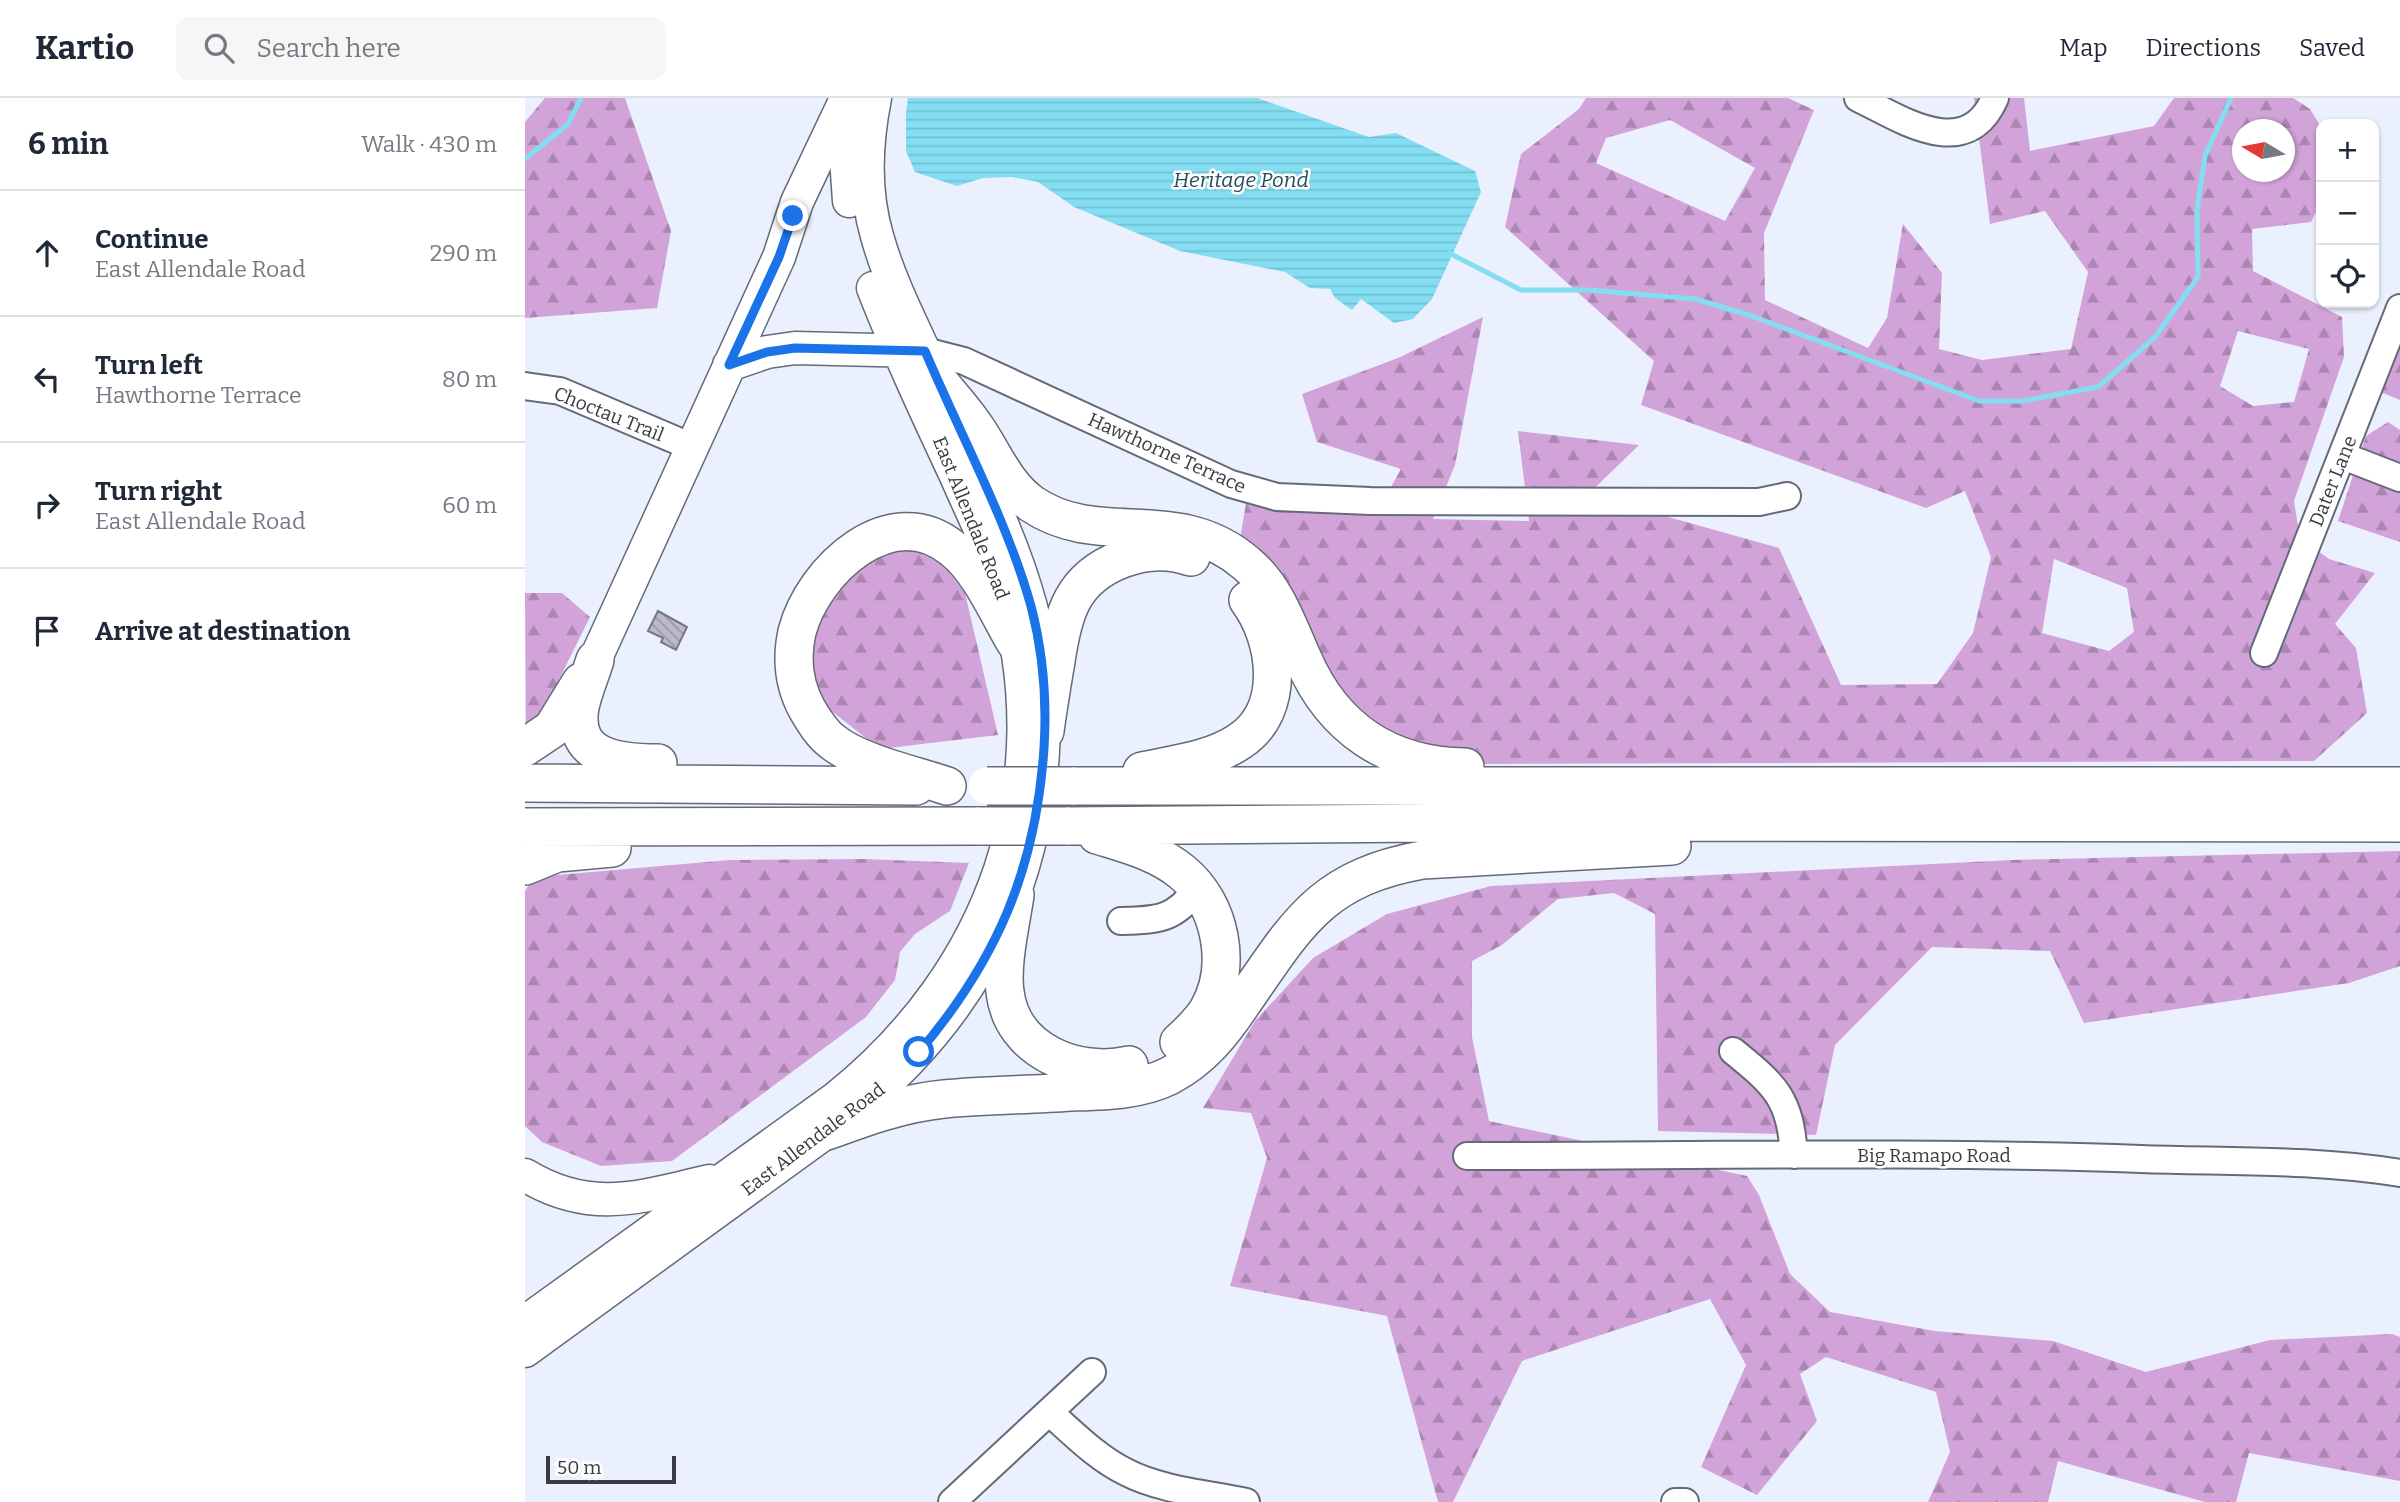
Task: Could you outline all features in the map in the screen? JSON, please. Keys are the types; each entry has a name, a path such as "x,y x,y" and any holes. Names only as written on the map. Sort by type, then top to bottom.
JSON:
{"highway":[{"path":"920,360 975,426 1013,487 1034,505 1057,517 1083,525 1193,533 1223,545 1249,565 1276,601 1322,695 1344,721 1369,742 1396,755 1427,763 1459,767 1514,767 1636,787"},
{"path":"947,786 858,756 833,742 824,733 807,710 796,681 794,648 802,617 819,586 856,548 893,534 926,534 945,543 963,557 1015,642"},
{"path":"1045,731 1064,619 1077,591 1087,579 1116,561 1148,552 1181,553 1197,558 1221,572 1254,608 1268,640 1273,675 1266,707 1250,733 1240,742 1210,756 1072,786"},
{"path":"525,747 552,729 595,660"},
{"path":"595,660 580,706 580,726 587,743 599,754 630,763 723,764 817,786"},
{"path":"525,783 817,786 2400,786"},
{"path":"525,827 1529,822 2400,823"},
{"path":"827,1131 876,1113 926,1101 1121,1090 1169,1076 1198,1056 1220,1035 1291,932 1313,909 1353,880 1387,867 1422,860 1712,845 1961,823"},
{"path":"525,866 544,857 569,852 636,847 740,845 856,825"},
{"path":"1015,895 1005,992 1012,1017 1027,1038 1043,1051 1072,1064 1097,1068 1139,1062 1166,1051 1188,1034 1207,1012 1218,985 1220,942 1213,915 1198,889 1181,872 1159,858 1066,826"}],"main road":[{"path":"595,660 779,257 793,216 846,98"},
{"name":"East Allendale Road","path":"525,1351 827,1131 897,1074 939,1028 976,976 1015,895 1034,830 1045,731 1042,673 1031,609 1000,520 920,360 860,255 849,207 846,158 853,98"},
{"name":"East Allendale Road","path":"525,1322 828,1103 875,1064 923,1013 957,964 994,886 1014,818 1022,762 1023,732 1023,702 1015,642 1002,586 876,235 868,174 875,98"},
{"name":"Hawthorne Terrace","path":"729,365 767,352 795,348 920,360"},
{"path":"525,1175 539,1184 574,1196 611,1201 724,1178"}],"street":[{"path":"1858,98 1926,131 1943,134 1971,127 1982,118 1995,98"},
{"name":"Dater Lane","path":"2264,653 2400,307"},
{"name":"Hawthorne Terrace","path":"920,360 947,355 972,364 1231,484 1277,497 1370,501 1626,503 1759,502 1787,496"},
{"name":"Choctau Trail","path":"525,386 560,391 692,447"},
{"path":"2343,456 2400,478"},
{"path":"1121,921 1146,920 1179,911 1198,889"},
{"path":"1733,1051 1764,1077 1786,1106 1791,1120 1794,1155"},
{"name":"Big Ramapo Road","path":"1467,1156 2020,1154 2222,1162 2307,1162 2400,1173"},
{"path":"952,1502 1092,1372"},
{"path":"1049,1412 1104,1459 1126,1472 1147,1481 1246,1502"},
{"path":"1675,1502 1685,1502"}],"green space":[{"path":"545,98 625,98 671,231 657,308 525,318 525,122"},
{"path":"1586,98 1788,98 1814,110 1764,233 1765,300 1868,348 1887,318 1903,224 1942,273 1939,349 1982,360 2071,349 2088,272 2045,211 1990,224 1974,98 2024,98 2030,151 2154,126 2174,98 2293,98 2310,109 2316,119 2316,212 2311,222 2252,229 2253,271 2316,304 2316,308 2325,308 2342,317 2344,357 2294,501 2300,538 2329,559 2375,573 2335,624 2356,648 2367,713 2314,761 1484,764 1357,739 1237,557 1246,503 1375,516 1401,469 1317,442 1302,394 1398,358 1483,317 1455,465 1433,519 1529,521 1518,431 1639,445 1571,511 1647,511 1779,548 1841,685 1937,684 1973,633 1991,557 1965,491 1926,508 1641,405 1654,361 1505,227 1521,154 1579,109","holes":["1670,120 1755,168 1725,221 1596,163 1606,138","2238,331 2309,349 2294,402 2253,406 2220,386","2054,559 2127,588 2134,632 2109,651 2042,633"]},
{"path":"2400,339 2400,400 2378,391"},
{"path":"2388,422 2400,430 2400,542 2338,521 2366,436"},
{"path":"929,546 965,593 998,735 880,749 816,699 807,640 848,567 883,549"},
{"path":"525,593 562,593 590,617 526,746"},
{"path":"2400,851 2400,966 2349,983 2084,1023 2050,951 1932,947 1835,1045 1816,1135 1658,1131 1655,914 1614,893 1558,899 1502,945 1472,961 1472,1037 1489,1121 1747,1176 1759,1195 1790,1274 1830,1312 1935,1331 2053,1341 2146,1372 2270,1340 2392,1334 2400,1337 2400,1481 2249,1453 2236,1502 2205,1502 2058,1461 2048,1502 1928,1502 1950,1452 1936,1392 1826,1357 1800,1374 1817,1421 1757,1495 1701,1467 1746,1365 1710,1299 1522,1361 1453,1502 1438,1502 1387,1316 1230,1286 1267,1158 1251,1113 1203,1108 1255,1021 1313,958 1387,914 1491,886 2012,860"},
{"path":"864,859 969,863 950,911 915,934 900,952 895,980 866,1017 672,1161 601,1166 542,1142 525,1126 525,891 534,877 730,860"}],"water":[{"name":"Heritage Pond","path":"908,98 1257,98 1369,137 1396,133 1475,171 1481,192 1432,299 1413,319 1394,323 1361,299 1352,310 1335,298 1330,289 1310,288 1285,272 1180,251 1074,207 1038,182 1012,177 983,178 957,186 915,172 906,151"}],"building":[{"path":"658,611 687,627 676,650 661,642 663,638 648,631"}],"waterway":[{"path":"525,159 568,124 581,98"},
{"path":"1449,253 1521,290 1588,290 1695,299 1749,315 1979,401 2022,401 2098,387 2155,337 2198,277 2197,210 2205,156 2231,98"}],"route":[{"path":"793,216 779,257 729,365 780,349 808,347 925,351 1012,549 1031,609 1042,673 1045,731 1038,806 1034,830 1015,895 976,976 919,1052"}]}
